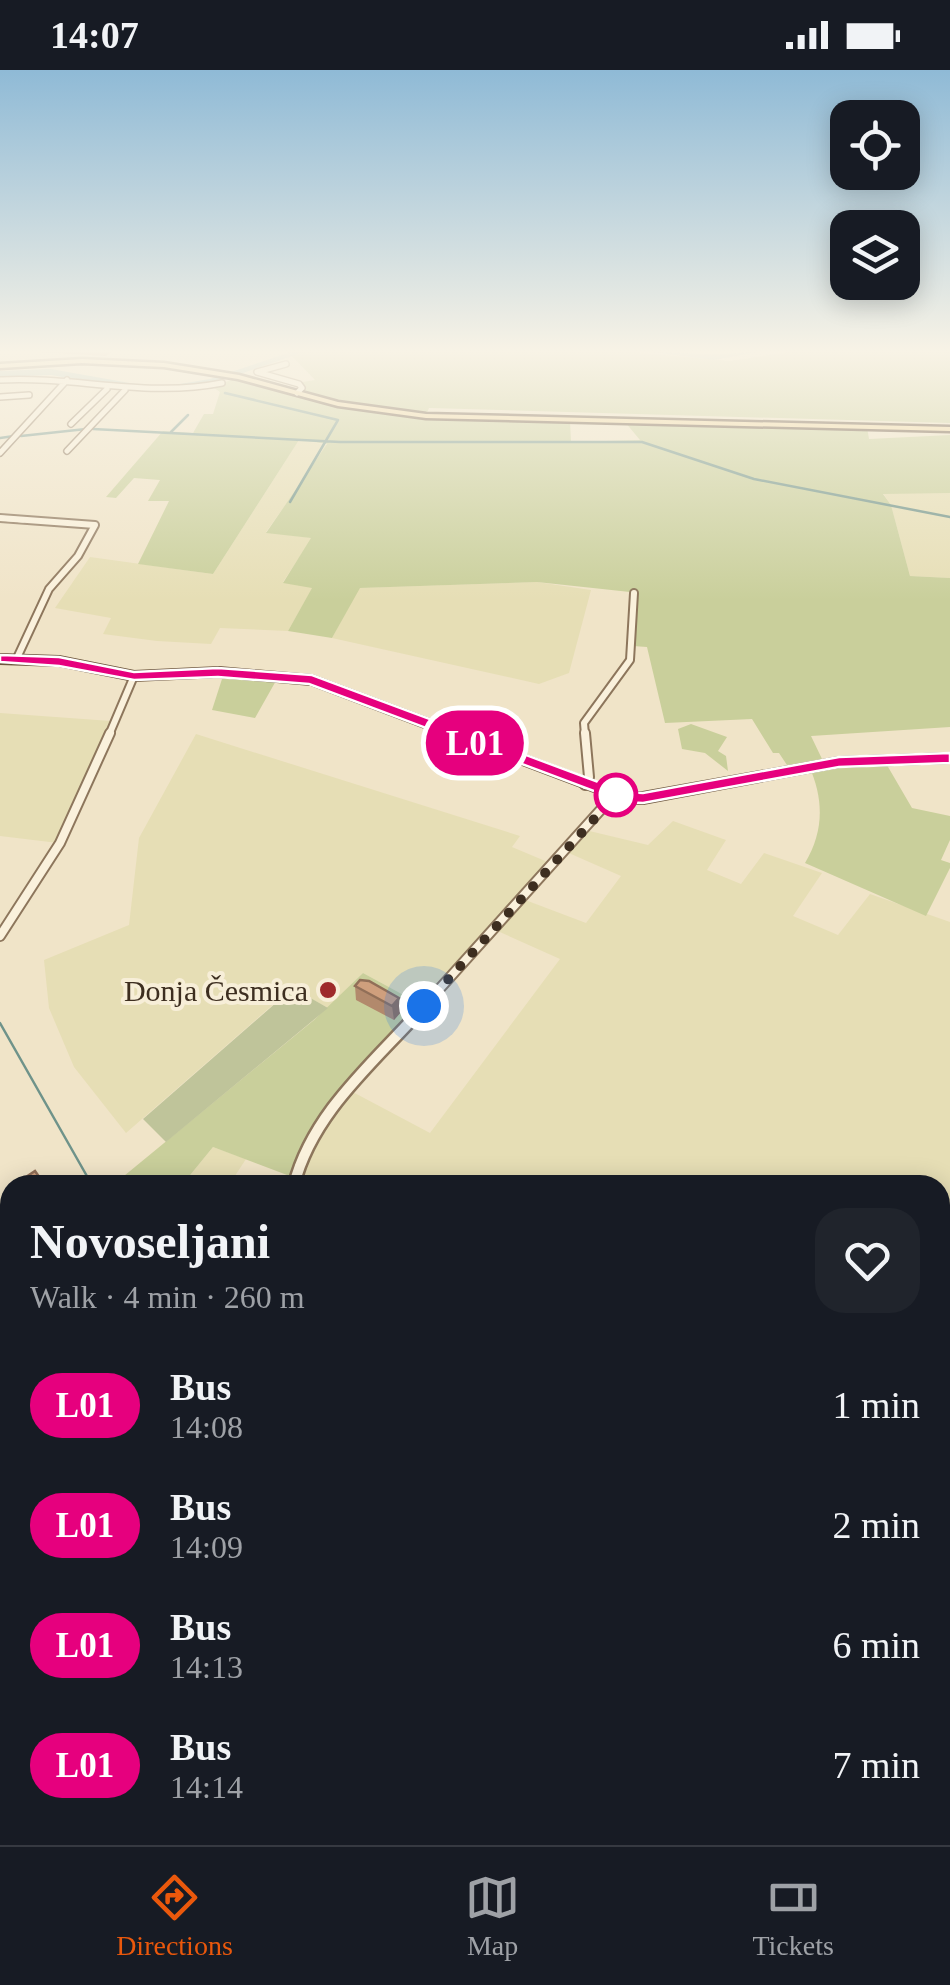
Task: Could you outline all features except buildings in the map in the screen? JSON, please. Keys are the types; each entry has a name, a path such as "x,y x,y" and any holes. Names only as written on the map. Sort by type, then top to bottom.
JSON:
{"main road":[{"path":"0,659 59,662 134,676 218,672 312,680 614,795 643,798 839,762 950,758"}],"street":[{"path":"67,452 83,435"},
{"path":"0,518 94,523 78,556 50,589 16,660"},
{"path":"585,785 588,777 584,723 630,660 634,593"},
{"path":"0,936 37,890 67,836 134,676"},
{"path":"297,1175 303,1150 326,1115 614,795"}],"shaded area":[{"path":"299,440 328,445 266,532 312,538 283,582 313,587 288,631 220,628 211,644 157,641 103,634 111,618 55,608 90,557 213,574"},
{"path":"883,493 950,493 950,578 910,576 891,505"},
{"path":"537,582 591,590 569,673 539,684 332,638 359,588"},
{"path":"0,713 111,721 58,843 0,836"},
{"path":"196,734 520,836 512,847 550,863 520,898 586,923 621,876 562,850 581,829 648,845 673,821 726,840 707,870 741,884 764,853 822,873 793,916 838,935 870,894 950,922 950,1175 297,1175 303,1150 349,1090 430,1133 560,959 493,929 424,1006 363,973 328,1008 292,988 126,1133 74,1067 49,1008 44,960 129,925 139,838"},
{"path":"213,1147 246,1159 236,1175 190,1175"}],"green space":[{"path":"160,435 571,435 571,442 640,440 636,435 868,435 869,439 950,435 950,493 883,494 891,505 910,576 950,578 950,727 811,736 823,761 787,765 779,753 773,753 752,719 665,723 647,647 633,646 630,592 537,582 360,588 332,638 288,631 312,588 283,583 311,538 266,533 327,444 299,440 213,574 138,564 169,501 148,501 160,480 134,478 116,498 106,497"},
{"path":"222,679 277,679 255,718 212,710"},
{"path":"691,724 727,737 718,751 726,756 728,771 705,753 682,749 678,729"},
{"path":"884,760 912,808 950,816 950,840 941,860 950,863 950,868 926,916 805,863 816,839 820,815 809,766"},
{"path":"363,973 424,1006 326,1115 296,1175 213,1147 190,1175 125,1175 314,1020"},
{"path":"293,988 328,1008 166,1142 143,1119"}],"waterway":[{"path":"21,436 32,435"},
{"path":"204,435 326,441"},
{"path":"326,441 329,435"},
{"path":"0,438 14,436"},
{"path":"290,502 326,441"},
{"path":"326,441 642,442 754,479 950,517"},
{"path":"0,1023 86,1175"}],"bus line":[{"name":"L01","path":"0,659 59,662 134,676 218,672 312,680 623,797 643,798 839,762 950,758"}],"place":[{"name":"Donja Česmica","path":"328,990"}],"route":[{"path":"424,1006 581,829 616,795"}]}
